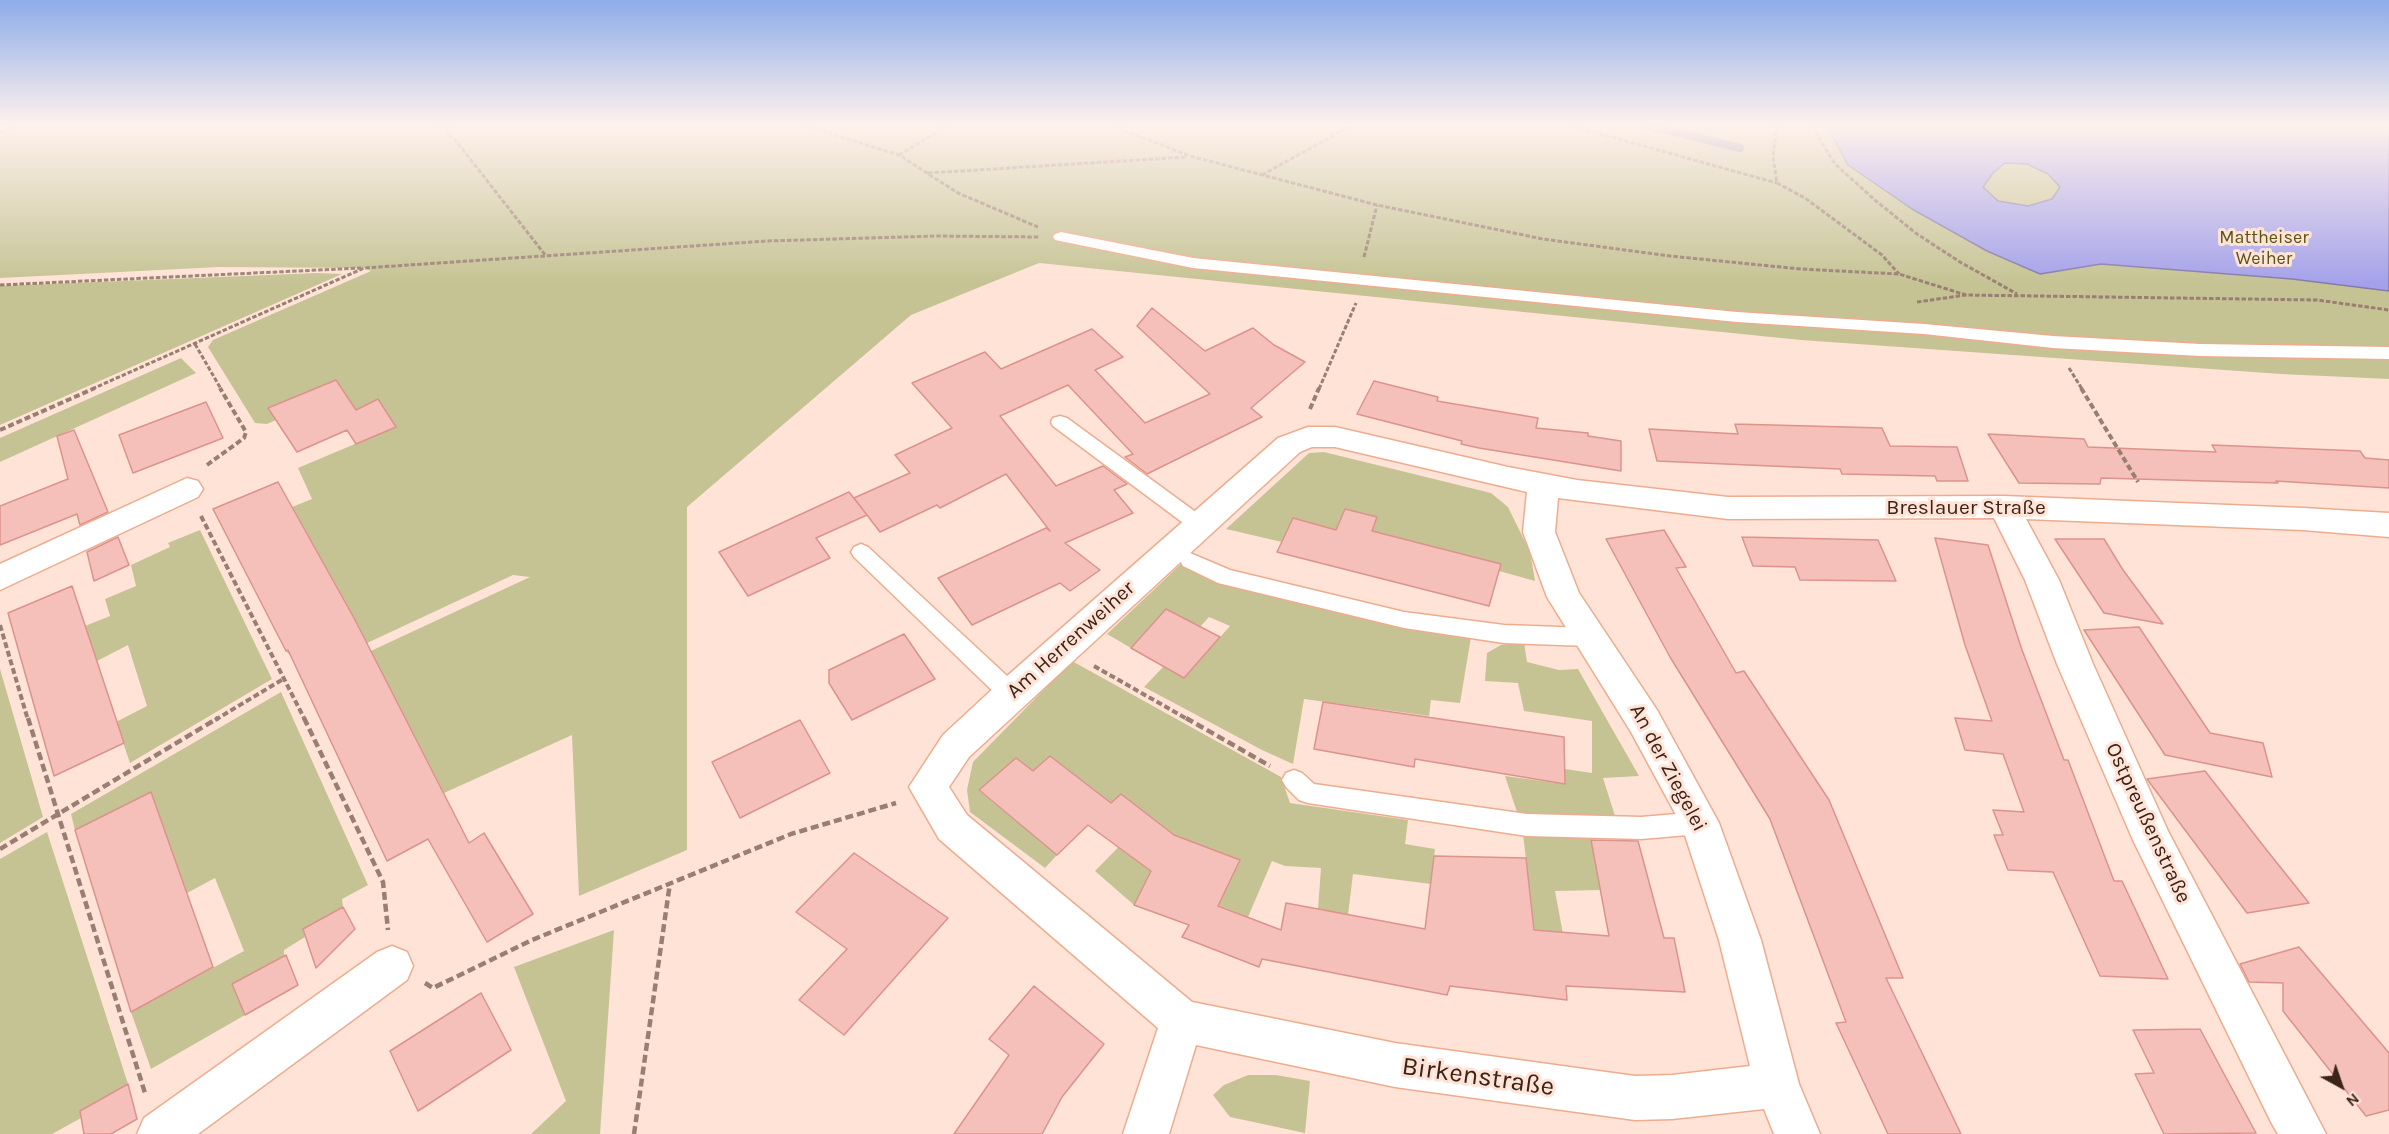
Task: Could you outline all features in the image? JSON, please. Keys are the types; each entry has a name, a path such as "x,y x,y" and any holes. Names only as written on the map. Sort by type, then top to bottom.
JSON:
{"street":[{"path":"1308,437 1335,437 1543,485"},
{"name":"Am Herrenweiher","path":"1182,1021 953,827 928,787 956,746 1011,694 1289,445 1308,437"},
{"name":"Breslauer Straße","path":"1543,485 1610,496 1728,508 2004,507 2304,519 2389,525"},
{"name":"An der Ziegelei","path":"1543,485 1539,532 1564,597 1588,637 1619,679 1700,823 1740,940 1777,1084 1797,1134"},
{"path":"0,578 187,489"},
{"name":"Ostpreußenstraße","path":"2004,507 2042,580 2075,664 2153,840 2303,1134"},
{"path":"153,1117 392,966"},
{"path":"1146,1134 1182,1021"},
{"name":"Birkenstraße","path":"1182,1021 1395,1065 1635,1098 1672,1097 1777,1084"}],"lane":[{"path":"1061,237 1193,263 1737,317 1924,329 2053,342 2200,350 2389,352"},
{"path":"1060,422 1201,526"},
{"path":"861,552 1011,694"},
{"path":"1190,561 1226,578 1404,620 1504,634 1588,637"},
{"path":"1294,780 1308,793 1527,825 1641,828 1700,823"}],"path":[{"path":"485,178 546,256"},
{"path":"935,178 958,193 1061,237"},
{"path":"1273,178 1377,206 1543,239 1801,269 1899,274 1966,295 2317,300 2389,310"},
{"path":"1759,178 1777,183 1805,198 1882,255 1899,274"},
{"path":"1776,178 1777,183"},
{"path":"1850,178 1917,234 1959,262 2018,295"},
{"path":"1308,437 1307,416 1356,305 1359,279 1377,206"},
{"path":"0,285 364,268 767,241 936,236 1061,237"},
{"path":"0,430 364,268"},
{"path":"2053,342 2145,493 2154,512"},
{"path":"195,344 246,432 244,438 208,464 187,489 285,678 383,882 392,966 433,988 532,940 792,834 905,800"},
{"path":"0,625 57,816 153,1117"},
{"path":"1066,646 1102,672 1268,765 1278,768 1294,780"},
{"path":"0,849 285,678"},
{"path":"634,1134 670,883"}],"green space":[{"name":"Mattheiser Weiher","path":"0,178 2389,178 2389,379 2281,374 1801,340 1039,263 911,315 687,507 687,850 579,896 572,735 444,793 374,658 304,682 530,577 513,575 305,672 286,651 354,618 292,507 312,499 298,468 395,427 378,399 356,410 336,380 269,407 276,420 267,424 255,423 208,347 213,340 371,271 364,268 219,267 0,278"},
{"path":"317,273 342,274 0,425 0,286"},
{"path":"181,358 196,373 0,462 0,438"},
{"path":"1324,452 1491,493 1508,507 1530,552 1535,581 1499,571 1501,564 1372,531 1377,517 1345,509 1336,530 1293,518 1282,542 1226,529 1309,453"},
{"path":"200,530 272,679 130,763 116,722 147,706 128,645 97,661 85,626 110,616 105,599 136,586 131,565 170,547 168,543"},
{"path":"1181,564 1228,583 1471,637 1460,703 1431,700 1429,716 1304,699 1293,764 1262,750 1144,687 1164,666 1185,677 1230,626 1209,617 1200,627 1167,610 1131,648 1107,634"},
{"path":"1524,642 1527,662 1559,670 1578,669 1639,776 1603,778 1615,816 1518,815 1505,776 1564,784 1565,769 1592,773 1592,721 1524,711 1518,683 1485,681 1487,653 1501,645"},
{"path":"1072,661 1281,777 1290,803 1408,820 1405,844 1435,849 1431,884 1353,874 1348,915 1318,909 1321,868 1285,866 1272,861 1248,917 1218,905 1239,860 1192,842 1181,865 1158,855 1134,905 1095,871 1149,816 1121,795 1111,803 1050,756 1033,771 1016,758 979,791 1057,855 1045,868 970,812 967,790 973,762"},
{"path":"0,669 43,817 0,843"},
{"path":"281,692 368,885 342,899 343,907 303,929 305,937 284,950 284,956 233,984 245,1015 151,1069 131,1012 244,951 215,878 187,893 151,792 75,830 71,814"},
{"path":"47,832 128,1084 80,1111 81,1118 52,1134 0,1134 0,859"},
{"path":"1523,834 1591,837 1600,890 1555,891 1563,934 1504,926 1530,893"},
{"path":"614,930 600,1134 531,1134 566,1101 514,967"},
{"path":"1248,1075 1276,1075 1310,1081 1305,1133 1230,1117 1213,1095 1224,1085"}],"shaded area":[{"path":"1867,178 1989,178 1983,187 1998,201 2028,206 2052,199 2060,187 2052,178 2389,178 2389,291 2292,279 2101,264 2040,274 1987,251 1912,209"}],"building":[{"path":"1152,308 1205,351 1253,328 1274,345 1305,362 1251,408 1262,417 1147,474 1125,457 1133,454 1068,385 1000,416 1056,486 1103,466 1127,484 1114,490 1133,513 1065,543 1100,570 1070,591 1060,583 972,625 938,578 1046,528 1050,531 1006,474 940,508 937,505 880,532 854,498 910,473 895,455 952,428 912,383 985,352 1001,369 1092,329 1123,357 1095,370 1145,423 1210,394 1137,326"},
{"path":"336,380 356,410 378,399 396,427 356,444 347,430 297,452 268,408"},
{"path":"1374,381 1438,397 1437,401 1538,418 1536,428 1588,433 1588,436 1621,441 1621,471 1479,448 1461,444 1462,441 1357,414"},
{"path":"206,402 223,438 133,473 119,435"},
{"path":"1735,424 1882,428 1890,446 1957,447 1968,481 1937,481 1935,476 1842,474 1840,469 1657,461 1649,429 1738,434"},
{"path":"74,430 108,512 80,525 77,514 0,545 0,506 68,479 57,436"},
{"path":"1988,434 2084,439 2088,447 2216,452 2212,445 2360,451 2365,458 2389,460 2389,488 2276,481 2278,483 2101,478 2100,484 2019,483"},
{"path":"278,482 354,618 469,843 484,833 533,914 487,942 428,839 387,861 288,650 286,651 213,509"},
{"path":"849,492 867,515 816,538 830,558 748,596 719,552"},
{"path":"1345,509 1377,517 1372,531 1501,564 1489,606 1277,552 1293,518 1336,530"},
{"path":"1664,530 1686,567 1676,568 1736,673 1744,671 1829,800 1903,978 1886,978 1961,1134 1888,1134 1836,1023 1846,1022 1770,819 1670,657 1606,539"},
{"path":"118,537 129,565 94,581 87,552"},
{"path":"1742,537 1878,540 1896,581 1800,580 1795,567 1753,566"},
{"path":"1935,538 1988,545 2022,650 2064,760 2068,760 2114,881 2122,881 2168,979 2100,976 2053,872 2008,870 1994,835 2003,835 1993,810 2024,812 2003,754 1965,750 1955,718 1992,721 1965,645"},
{"path":"2055,539 2104,539 2123,570 2163,624 2104,613"},
{"path":"72,586 124,743 54,776 8,613"},
{"path":"1166,609 1220,637 1184,678 1131,648"},
{"path":"2139,627 2210,733 2263,743 2272,777 2165,755 2084,630"},
{"path":"904,634 935,679 852,720 829,683 829,670"},
{"path":"1323,702 1564,737 1565,784 1415,759 1414,767 1314,749"},
{"path":"800,720 830,773 740,818 712,762"},
{"path":"1050,756 1111,803 1121,794 1174,835 1240,860 1218,906 1281,930 1286,903 1425,929 1434,856 1526,858 1534,930 1609,936 1591,840 1638,841 1664,938 1674,938 1685,992 1566,986 1567,1000 1450,986 1447,995 1262,959 1259,967 1182,937 1189,925 1134,905 1151,871 1088,825 1057,855 979,790 1016,758 1033,771"},
{"path":"2205,771 2309,903 2247,913 2147,779"},
{"path":"151,792 213,967 131,1012 75,830"},
{"path":"854,853 948,918 844,1035 799,1000 847,949 796,912"},
{"path":"343,907 355,929 316,968 303,929"},
{"path":"2299,947 2389,1053 2389,1110 2366,1116 2283,1011 2283,983 2249,982 2240,964"},
{"path":"286,955 298,985 245,1015 232,984"},
{"path":"1034,986 1104,1044 1062,1097 1042,1134 954,1134 1009,1055 989,1039"},
{"path":"481,993 511,1050 418,1111 390,1051"},
{"path":"2200,1029 2256,1133 2164,1134 2135,1074 2154,1073 2133,1030"},
{"path":"128,1084 137,1119 111,1134 84,1134 80,1111"}]}
